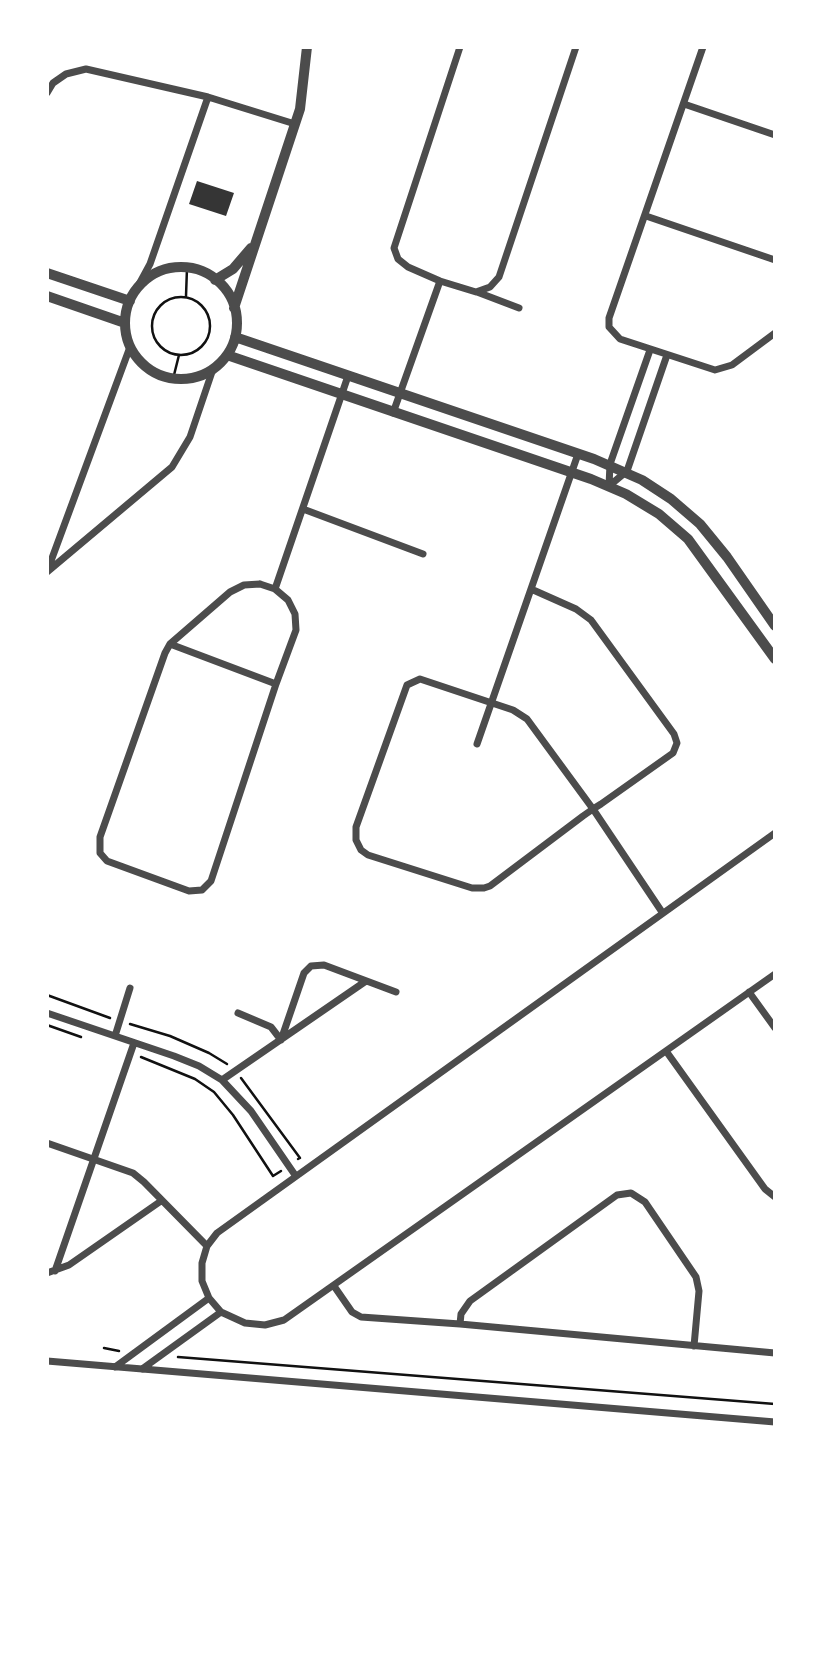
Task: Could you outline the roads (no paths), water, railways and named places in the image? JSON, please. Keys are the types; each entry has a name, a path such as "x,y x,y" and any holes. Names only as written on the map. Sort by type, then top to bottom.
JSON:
{"street":[{"path":"234,308 295,124 303,92 307,47"},
{"path":"460,47 395,242 396,253 402,264 440,281 519,308"},
{"path":"476,292 490,287 499,277 576,47"},
{"path":"703,47 609,322 615,336 711,370 732,365 775,333"},
{"path":"47,93 54,83 66,74 86,69 208,97 295,124"},
{"path":"137,288 156,273 171,268 187,268 215,280 224,288 234,308 235,337 227,355 213,369 198,377 173,379 150,370 138,359 130,347 125,323 130,301 137,288 150,264 208,97"},
{"path":"684,104 775,135"},
{"path":"646,216 775,260"},
{"path":"215,280 233,269 256,242"},
{"path":"47,273 130,301"},
{"path":"393,413 440,281"},
{"path":"47,296 125,323"},
{"path":"235,337 627,471 671,499 700,524 727,557 775,626"},
{"path":"47,571 130,347"},
{"path":"609,485 610,464 650,350"},
{"path":"227,355 609,485 659,514 688,539 775,659"},
{"path":"609,485 627,471 667,355"},
{"path":"47,571 172,467 190,437 213,369"},
{"path":"275,589 348,376"},
{"path":"477,744 578,454"},
{"path":"303,509 424,554"},
{"path":"252,584 275,589 292,607 296,622 296,630 209,884 202,890 189,891 112,864 103,858 98,842 156,674 170,644 236,588 252,584"},
{"path":"531,589 576,609 591,620 676,738 673,753 593,809 484,888 472,888 364,853 356,840 356,827 407,685 420,679 513,710 532,725 593,809 662,912"},
{"path":"170,644 276,684"},
{"path":"775,833 295,1175 218,1233 203,1254 201,1272 209,1298 221,1312 245,1323 275,1323 284,1320 775,974"},
{"path":"281,1040 304,973 311,966 324,965 396,992"},
{"path":"222,1080 366,981"},
{"path":"115,1036 130,988"},
{"path":"749,992 775,1028"},
{"path":"47,1013 199,1066 222,1080 251,1111 295,1175"},
{"path":"238,1013 271,1027 281,1040"},
{"path":"51,1272 95,1160 134,1043"},
{"path":"666,1051 765,1189 775,1197"},
{"path":"47,1143 132,1173 145,1182 160,1201 207,1246"},
{"path":"460,1324 461,1314 470,1301 617,1195 626,1192 641,1198 696,1277 699,1291 694,1346"},
{"path":"51,1272 69,1265 160,1201"},
{"path":"334,1286 352,1312 361,1317 775,1353"},
{"path":"115,1367 209,1298"},
{"path":"142,1369 221,1312"},
{"path":"47,1361 775,1422"}]}
